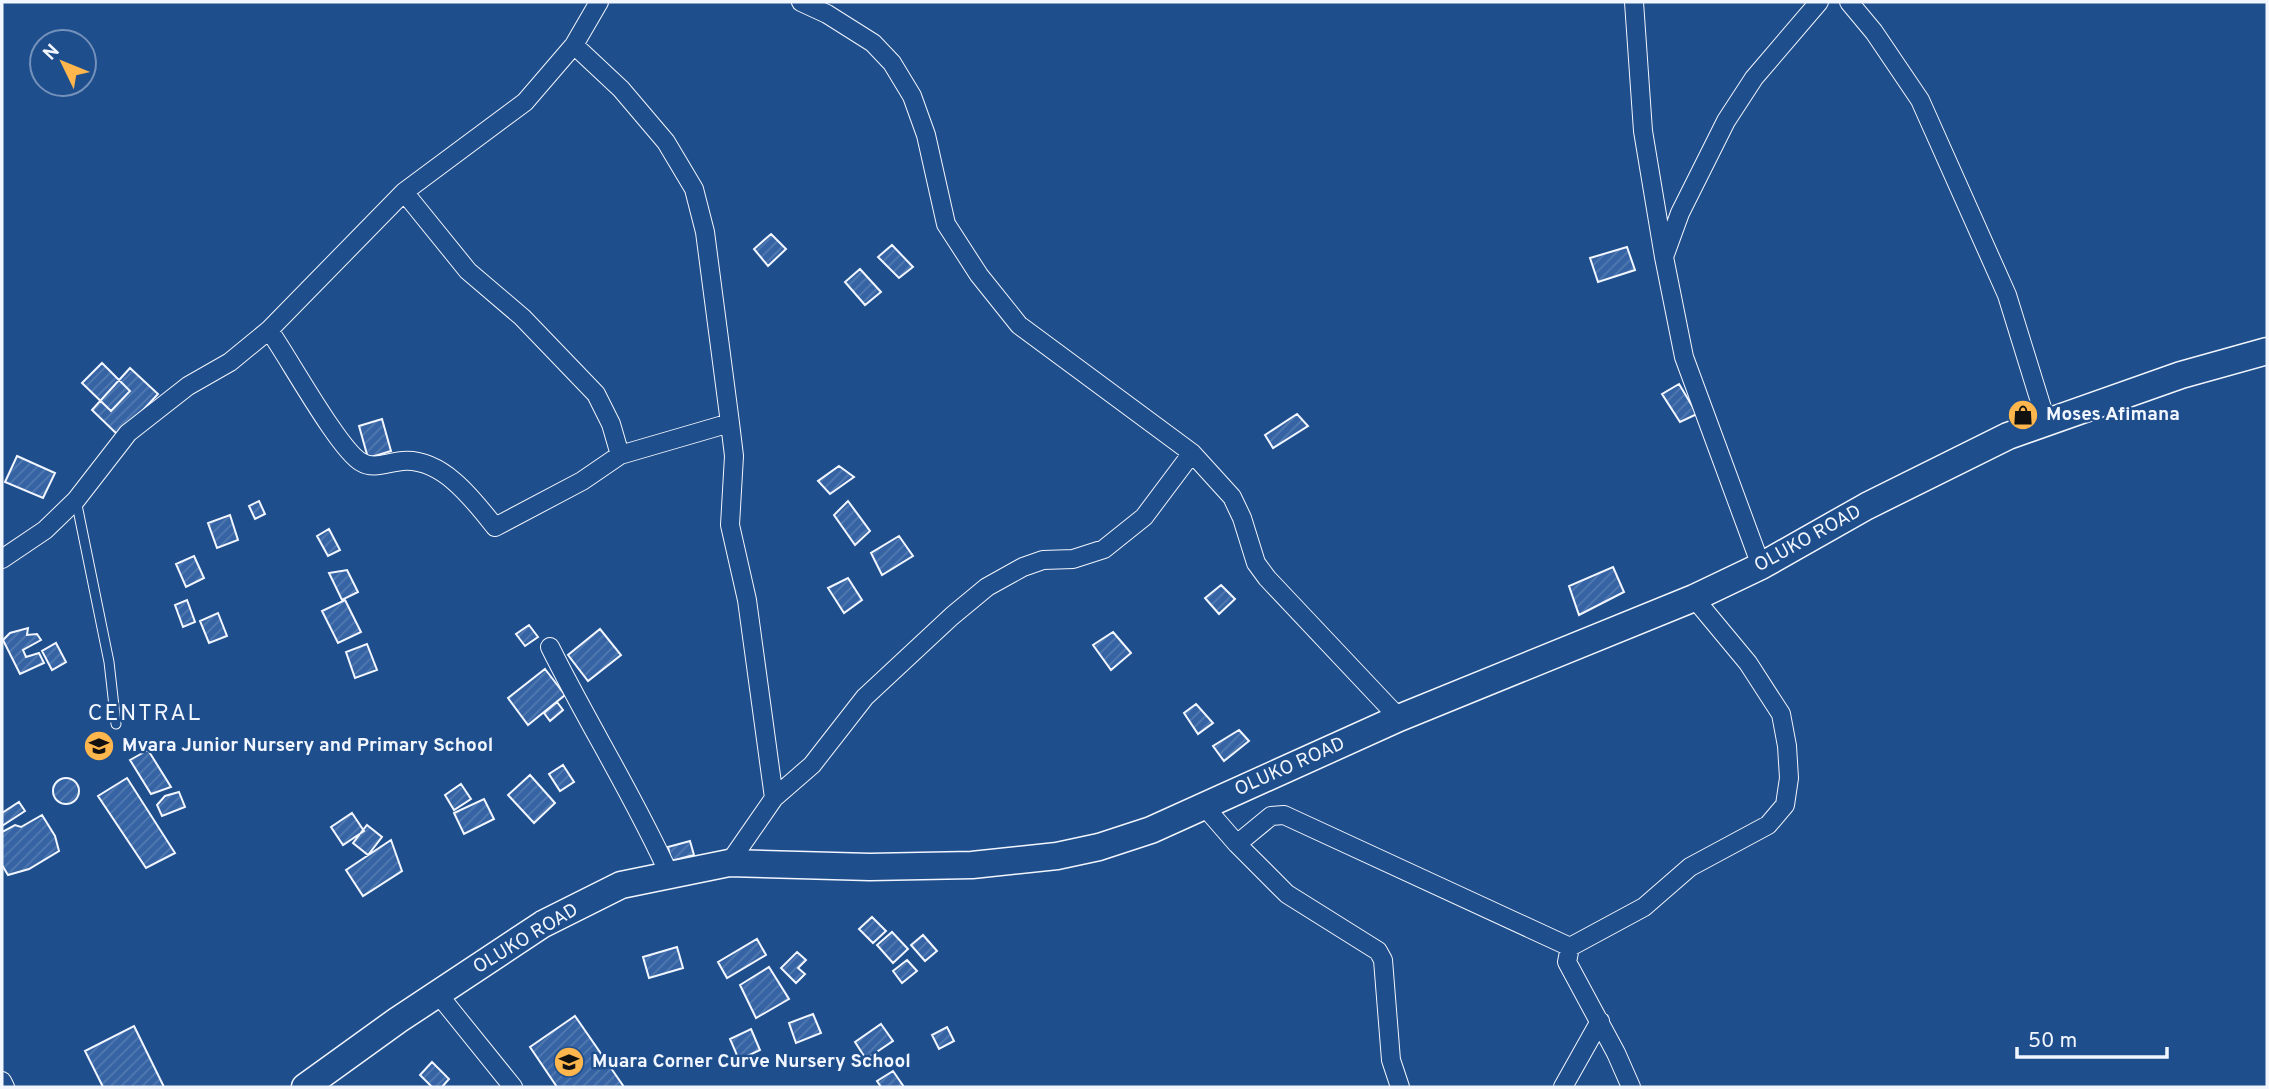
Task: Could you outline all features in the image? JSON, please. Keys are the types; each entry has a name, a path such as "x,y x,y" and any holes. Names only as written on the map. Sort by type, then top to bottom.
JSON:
{"main road":[{"name":"OLUKO ROAD","path":"305,1087 543,923 621,885 729,863 870,867 972,864 1057,856 1099,847 1151,830 1399,718 1694,598 1761,566 1867,506 2008,436 2181,375 2267,351"}],"street":[{"path":"2,559 45,530 76,500 128,433 188,386 230,362 269,330 404,191 525,102 574,45 599,2"},
{"path":"801,2 827,14 873,43 892,64 912,96 926,135 946,224 979,275 1019,326 1192,453 1232,497 1242,518 1256,563 1267,578 1399,718"},
{"path":"1634,2 1643,131 1684,357 1761,566"},
{"path":"1664,257 1679,213 1726,121 1754,78 1819,2"},
{"path":"1849,2 1874,32 1920,100 2007,295 2046,421"},
{"path":"574,45 621,89 666,142 694,189 705,232 734,456 730,525 747,600 774,798"},
{"path":"404,191 468,271 522,317 596,394 611,424 620,455"},
{"path":"269,330 323,414 359,461 373,466 403,461 422,462 441,472 474,500 495,527 582,481 620,455 730,423"},
{"path":"729,863 774,798 812,765 865,697 952,616 987,587 1024,567 1043,560 1073,559 1104,549 1144,517 1192,453"},
{"path":"1570,947 1644,907 1690,867 1768,825 1786,805 1788,767 1781,714 1748,663 1694,598"},
{"path":"550,647 592,730 638,807 669,874"},
{"path":"1204,806 1287,894 1378,951 1383,960 1391,1060 1400,1087"},
{"path":"1237,844 1271,816 1284,815 1570,947"},
{"path":"1570,947 1567,962 1600,1021 1631,1087"},
{"path":"438,994 513,1087"},
{"path":"1563,1087 1600,1021"},
{"path":"2,1081 5,1087"}],"lane":[{"path":"76,500 109,662 116,724"}],"building":[{"path":"771,234 786,249 768,266 754,249"},
{"path":"892,245 913,267 899,278 878,257"},
{"path":"1627,247 1635,270 1598,282 1590,258"},
{"path":"860,269 881,292 865,305 845,282"},
{"path":"102,363 130,391 111,411 82,383"},
{"path":"130,368 158,394 119,436 92,410"},
{"path":"1679,384 1697,414 1680,422 1662,394"},
{"path":"1297,414 1308,426 1273,448 1265,435"},
{"path":"382,419 391,451 368,458 359,426"},
{"path":"17,456 55,473 43,498 5,482"},
{"path":"839,466 854,477 830,494 818,481"},
{"path":"259,501 265,514 255,519 249,506"},
{"path":"848,501 870,531 855,545 834,515"},
{"path":"230,515 238,540 217,548 208,523"},
{"path":"329,529 340,550 328,556 317,536"},
{"path":"899,536 913,556 882,575 871,553"},
{"path":"194,556 204,578 186,587 176,564"},
{"path":"1613,567 1624,592 1579,615 1569,586"},
{"path":"347,570 358,592 342,600 329,573"},
{"path":"848,578 862,600 844,613 828,588"},
{"path":"1221,585 1235,599 1219,614 1205,598"},
{"path":"187,600 195,622 183,627 175,605"},
{"path":"345,600 361,632 338,643 322,611"},
{"path":"218,613 227,636 209,643 200,621"},
{"path":"529,625 538,637 525,646 516,634"},
{"path":"28,628 27,635 37,634 41,640 23,650 26,657 39,653 44,663 20,674 3,640 10,633"},
{"path":"600,629 621,655 588,681 568,655"},
{"path":"1113,632 1131,653 1111,670 1093,645"},
{"path":"56,643 66,662 52,670 42,651"},
{"path":"367,644 377,670 355,678 346,652"},
{"path":"545,669 565,695 528,725 508,698"},
{"path":"557,702 563,710 550,721 544,713"},
{"path":"1196,704 1213,723 1198,734 1184,713"},
{"path":"1239,730 1249,741 1224,761 1213,746"},
{"path":"148,750 171,787 151,794 130,760"},
{"path":"563,765 574,782 560,791 549,774"},
{"path":"530,775 555,803 534,823 508,795"},
{"path":"66,778 75,782 79,791 75,800 66,804 57,800 53,791 57,782"},
{"path":"127,778 175,853 146,868 98,796"},
{"path":"461,784 471,799 454,810 445,795"},
{"path":"179,792 185,807 162,816 157,805 165,796"},
{"path":"484,799 494,819 464,834 454,813"},
{"path":"19,802 25,811 2,826 2,813"},
{"path":"352,813 364,831 343,845 331,827"},
{"path":"42,815 55,836 59,851 29,869 8,875 2,865 2,832 15,825 21,827"},
{"path":"367,825 382,837 368,855 353,843"},
{"path":"391,840 402,871 363,896 346,870"},
{"path":"690,841 694,855 671,861 668,847"},
{"path":"872,917 886,931 873,943 859,929"},
{"path":"892,932 908,949 893,963 877,945"},
{"path":"923,935 937,951 925,961 911,945"},
{"path":"757,939 766,955 727,978 718,962"},
{"path":"677,947 683,968 649,978 643,957"},
{"path":"797,952 806,960 798,968 805,974 796,983 781,968"},
{"path":"907,960 917,971 902,983 893,971"},
{"path":"769,967 789,999 756,1018 740,985"},
{"path":"813,1014 821,1033 796,1043 789,1023"},
{"path":"575,1016 624,1087 557,1087 530,1047"},
{"path":"881,1024 893,1041 866,1059 855,1042"},
{"path":"134,1026 164,1087 103,1087 85,1051"},
{"path":"947,1027 954,1041 939,1049 932,1035"},
{"path":"751,1029 760,1050 739,1060 730,1039"},
{"path":"432,1062 449,1079 442,1087 432,1087 420,1075"},
{"path":"893,1071 904,1087 881,1087 877,1081"}],"place":[{"name":"Moses Afimana","path":"2023,415"},
{"name":"Mvara Junior Nursery and Primary School","path":"99,746"},
{"name":"Muara Corner Curve Nursery School","path":"569,1062"}],"district":[{"name":"CENTRAL","path":"145,714"}]}
